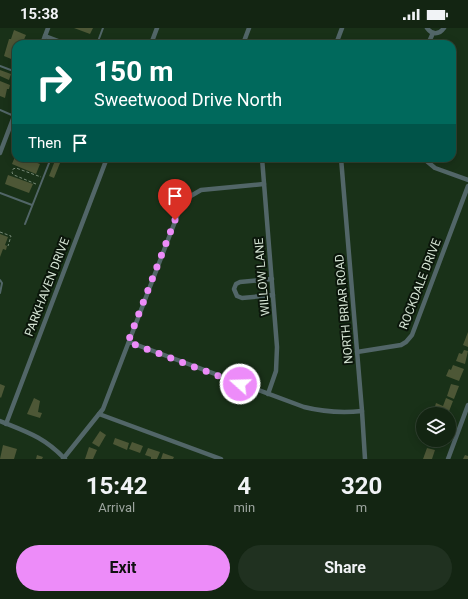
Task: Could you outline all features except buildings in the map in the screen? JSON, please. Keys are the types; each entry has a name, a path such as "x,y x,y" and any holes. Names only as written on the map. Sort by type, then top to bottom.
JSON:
{"street":[{"path":"44,40 48,28"},
{"path":"152,40 157,28"},
{"path":"244,40 249,28"},
{"path":"338,40 342,28"},
{"path":"427,28 433,33 439,33 444,28"},
{"path":"430,40 433,33"},
{"path":"45,36 56,40"},
{"path":"0,153 12,122"},
{"name":"PARKHAVEN DRIVE","path":"6,424 105,162"},
{"name":"WILLOW LANE","path":"262,162 277,347 277,361 273,381 268,394"},
{"name":"NORTH BRIAR ROAD","path":"341,162 365,459"},
{"path":"427,162 435,168 468,180"},
{"path":"0,422 36,436 49,443 64,459 103,409 180,206 194,193 202,190 264,184"},
{"name":"ROCKDALE DRIVE","path":"357,352 401,345 412,335 468,186"},
{"path":"272,279 240,282 236,284 234,289 235,294 242,298 273,295"},
{"path":"128,342 268,394 316,410 337,413 362,411"},
{"path":"448,459 468,405"},
{"path":"99,414 221,459"}],"lane":[{"path":"98,40 103,28"},
{"path":"0,66 12,70"},
{"path":"0,110 12,113"},
{"path":"25,224 49,162"},
{"path":"0,193 32,205"},
{"path":"0,280 2,283 0,293"}],"path":[{"path":"40,186 14,175 12,173 13,169 16,168 43,178"},
{"path":"0,232 11,236 8,246"}],"route":[{"path":"175,220 128,342 240,384"}]}
